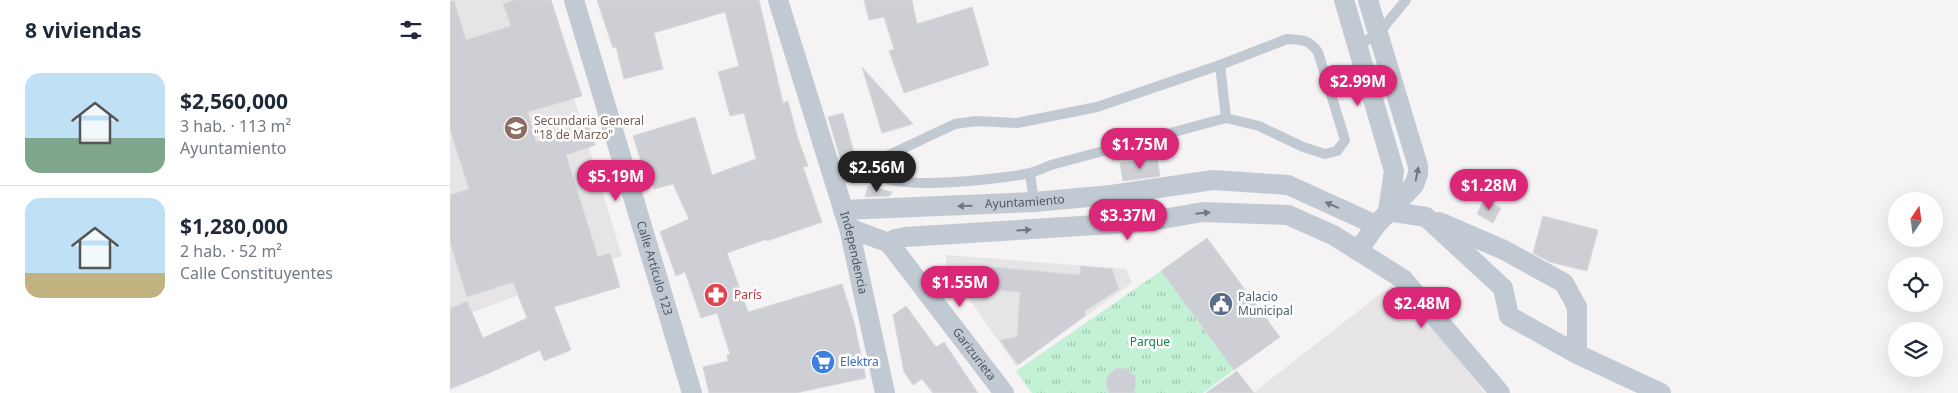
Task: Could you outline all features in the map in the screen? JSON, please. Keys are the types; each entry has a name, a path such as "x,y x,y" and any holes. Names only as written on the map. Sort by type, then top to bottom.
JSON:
{"street":[{"name":"Calle Artículo 123","path":"574,0 692,393"},
{"name":"Independencia","path":"778,0 846,219 885,393"},
{"path":"1344,0 1394,171 1382,218"},
{"path":"1358,251 1382,218 1414,185 1418,174 1418,166 1368,0"},
{"name":"Ayuntamiento","path":"846,219 1111,195 1212,180 1288,185 1382,218 1426,216 1504,250 1564,283 1577,307 1577,354"},
{"path":"846,219 889,243 895,239 905,237 1145,222 1203,212 1288,215 1333,235 1403,279 1500,393"},
{"path":"1426,216 1502,288 1509,316 1577,354 1661,393"},
{"name":"Garizurieta","path":"889,243 1004,393"}],"lane":[{"path":"1358,45 1378,34 1406,0"},
{"path":"1286,39 1311,43 1318,52 1345,140 1337,151 1325,154 1304,147 1260,126 1226,118 1051,165 1030,173 953,182 914,183 895,182 873,174 871,171 871,166 874,162 955,124 976,121 1017,123 1096,107 1220,65 1286,39"},
{"path":"1220,65 1226,118"},
{"path":"834,181 871,171"},
{"path":"1030,173 1034,202"}],"shaded area":[{"name":"Secundaria General \"18 de Marzo\"","path":"450,0 544,0 622,256 450,321"},
{"path":"946,255 1126,269 1132,283 1016,366 946,266"},
{"path":"1397,281 1485,393 1253,393"}],"green space":[{"name":"Parque","path":"1161,271 1234,370 1203,393 1032,393 1016,371"}],"building":[{"name":"Secundaria General \"18 de Marzo\"","path":"514,0 551,0 582,96 528,112 536,142 589,126 595,145 566,155 598,257 610,253 620,287 554,307 571,350 544,361 540,350 450,389 450,309 467,301 483,338 527,318 513,282 467,297 450,242 450,195 469,189 450,129 450,2 454,1 466,40 511,26 503,4"},
{"path":"597,0 759,0 783,103 788,101 798,139 808,166 803,167 822,222 727,253 748,312 842,284 854,322 866,378 796,393 709,393 703,367 728,361 727,355 730,354 717,313 701,318 685,272 676,276 660,232 689,219 673,184 654,189 648,167 643,168 633,136 695,117 712,175 756,159 744,113 730,116 718,72 739,66 725,12 654,33 663,69 624,79 616,47 613,48"},
{"path":"864,0 912,0 917,24 972,7 989,65 904,93 889,51 894,49 884,17 869,20"},
{"path":"862,67 913,124 882,133"},
{"path":"843,113 858,167 844,171 828,117"},
{"path":"1157,158 1160,176 1123,181 1120,163"},
{"path":"868,186 892,192 890,196 865,197"},
{"path":"1484,199 1501,208 1493,223 1477,214"},
{"path":"1543,216 1598,230 1587,271 1550,262 1533,253"},
{"name":"Palacio Municipal","path":"1207,238 1280,337 1234,370 1161,271"},
{"path":"979,266 1080,275 1081,266 1112,269 1119,289 1085,311 1085,316 1018,365 1000,340 1017,337 1020,292 977,289"},
{"path":"906,306 936,347 944,342 978,393 933,393 922,379 913,385 904,372 893,315"},
{"path":"1117,368 1127,369 1135,376 1136,385 1134,393 1109,393 1106,383 1107,378"},
{"path":"1237,371 1254,393 1206,393"}],"place":[{"name":"Secundaria General \"18 de Marzo\"","path":"516,128"},
{"name":"París","path":"716,295"},
{"name":"Palacio Municipal","path":"1221,304"},
{"name":"Elektra","path":"823,362"}]}
